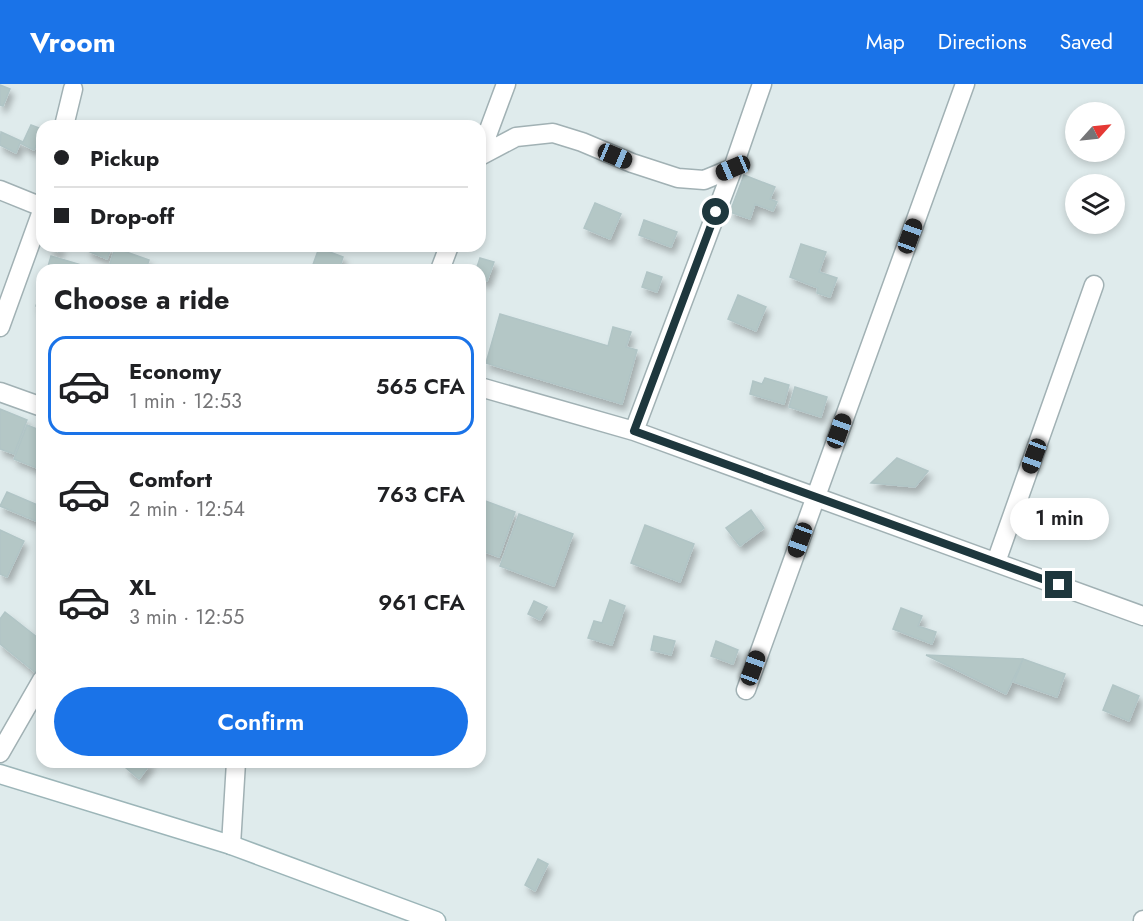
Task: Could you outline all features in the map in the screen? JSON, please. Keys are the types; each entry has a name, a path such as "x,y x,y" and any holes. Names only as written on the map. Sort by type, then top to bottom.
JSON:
{"street":[{"path":"486,139 506,84"},
{"path":"634,431 733,168 762,84"},
{"path":"746,690 965,84"},
{"path":"66,120 74,89"},
{"path":"486,152 516,138 553,133 678,178 704,180 733,168"},
{"path":"0,190 36,205"},
{"path":"0,327 36,228"},
{"path":"996,562 1094,285"},
{"path":"486,389 634,431 1143,616"},
{"path":"0,392 36,405"},
{"path":"0,753 36,690"},
{"path":"231,845 236,768"},
{"path":"0,774 231,845 436,921"}],"building":[{"path":"0,85 10,89 3,106 0,105"},
{"path":"31,125 36,127 34,150 20,143 16,153 0,145 1,132 23,142"},
{"path":"744,175 775,187 770,199 777,202 773,211 755,204 750,219 730,212"},
{"path":"595,203 621,214 610,239 584,228"},
{"path":"644,220 677,232 671,247 639,235"},
{"path":"801,244 826,252 819,272 837,278 830,297 817,293 818,288 790,277"},
{"path":"90,252 110,252 107,259"},
{"path":"114,252 126,252 149,260 148,264 110,264"},
{"path":"318,252 330,252 343,257 341,264 313,264"},
{"path":"51,256 78,264 49,264"},
{"path":"480,258 494,262 487,281 486,264 478,264"},
{"path":"647,272 662,277 657,292 642,287"},
{"path":"738,295 766,307 756,331 728,319"},
{"path":"500,314 608,346 613,327 631,332 626,347 637,350 622,404 486,363"},
{"path":"765,378 789,385 784,404 750,394 753,381 762,384"},
{"path":"795,387 827,397 821,417 789,407"},
{"path":"0,409 27,420 14,454 0,449"},
{"path":"27,425 36,429 36,468 14,459"},
{"path":"897,458 928,471 915,487 871,483"},
{"path":"7,492 36,504 36,521 0,506"},
{"path":"486,501 515,512 499,557 486,552"},
{"path":"751,510 764,528 740,546 726,528"},
{"path":"519,514 573,534 554,586 500,566"},
{"path":"645,525 694,544 680,582 631,563"},
{"path":"0,530 24,541 7,577 0,574"},
{"path":"610,600 625,606 612,645 588,638 594,621 602,623"},
{"path":"534,601 547,607 540,620 528,614"},
{"path":"901,608 922,616 918,626 936,632 932,644 893,629"},
{"path":"5,612 36,636 36,673 0,644 0,619"},
{"path":"654,636 675,641 671,655 651,650"},
{"path":"716,641 738,650 733,664 711,656"},
{"path":"926,655 1023,659 1006,694"},
{"path":"1023,659 1065,674 1057,697 1014,682"},
{"path":"1113,685 1139,696 1129,721 1103,710"},
{"path":"126,768 147,768 139,779"},
{"path":"538,859 548,864 535,891 525,885"}],"route":[{"path":"716,212 634,431 1059,585"}]}
